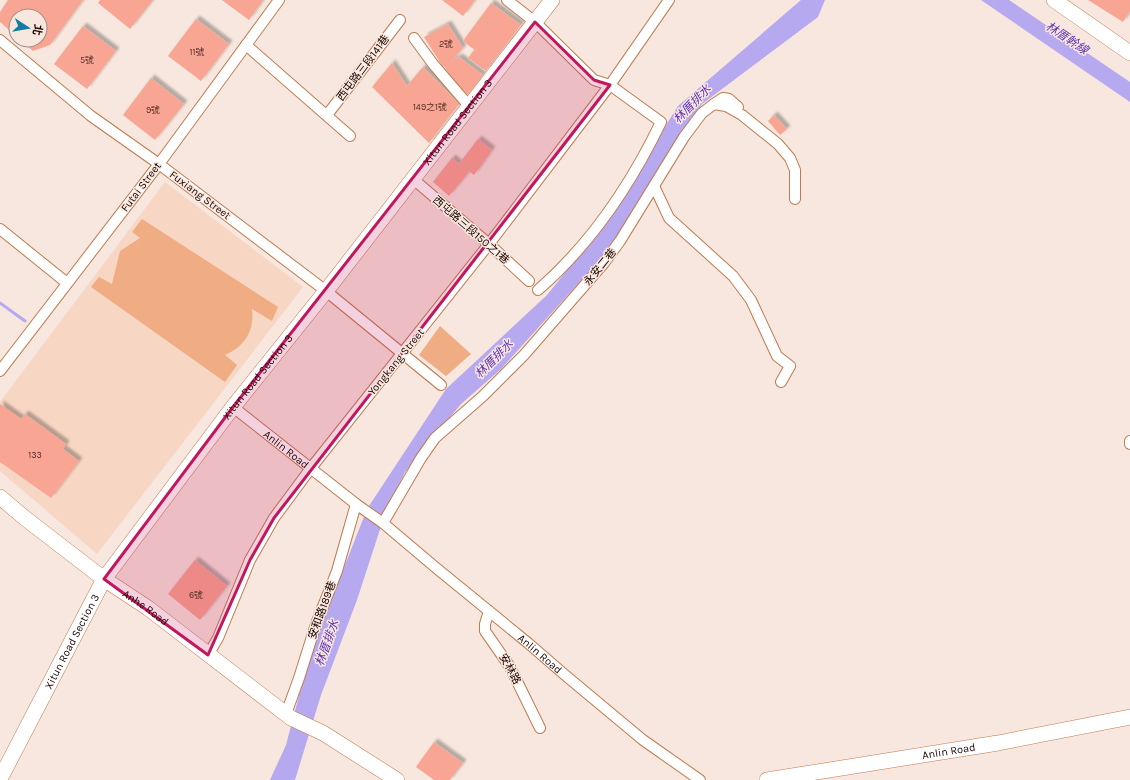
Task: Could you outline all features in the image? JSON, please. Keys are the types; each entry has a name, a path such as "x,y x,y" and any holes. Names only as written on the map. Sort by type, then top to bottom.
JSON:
{"street":[{"name":"Futai Street","path":"0,371 159,164 279,0"},
{"path":"507,0 535,22 594,80 610,85 661,122 626,184 592,235 558,273 538,290"},
{"name":"Xitun Road Section 3","path":"0,779 104,579 233,407 326,291 412,178 552,0"},
{"name":"Yongkang Street","path":"208,655 218,638 250,560 274,518 311,468 489,244 610,85 669,0"},
{"path":"1054,0 1130,52"},
{"name":"西屯路三段141巷","path":"327,115 400,20"},
{"path":"414,38 433,64 469,106"},
{"name":"Fuxiang Street","path":"0,40 91,116 159,164 326,291 441,385"},
{"path":"246,45 350,136"},
{"path":"714,104 723,98 728,99 772,134"},
{"path":"714,104 726,106 742,115 778,144 790,158 795,170 795,199"},
{"name":"永安二巷","path":"383,523 421,458 435,438 483,396 524,355 599,269 620,241 684,137 702,113 714,104"},
{"name":"西屯路三段150之1巷","path":"412,178 489,244 528,282"},
{"path":"654,186 669,218 733,276 751,300 777,356 790,366 781,382"},
{"path":"0,229 67,283"},
{"name":"Anlin Road","path":"233,407 357,505 383,523 643,740 700,780"},
{"name":"Anhe Road","path":"0,497 104,579 148,608 288,716 323,733 397,780"},
{"name":"安和路189巷","path":"288,716 316,624 337,571 357,505"},
{"name":"安林路","path":"489,611 485,624 486,632 510,667 540,728"},
{"name":"Anlin Road","path":"767,780 998,743 1130,718"}],"highlighted area":[{"path":"535,22 594,80 610,85 274,518 250,560 208,655 104,579 233,407"}],"shaded area":[{"path":"165,182 303,287 97,554 0,471 0,402"},
{"path":"142,219 278,307 272,321 252,309 252,324 247,337 238,348 225,355 237,365 225,382 91,287 99,277 112,284 120,251 140,238 132,232"},
{"path":"440,326 471,354 446,376 419,355"}],"water":[{"name":"林厝排水","path":"801,0 825,0 818,17 702,104 654,177 612,246 501,369 461,404 405,472 386,511 357,600 321,695 295,780 270,780 286,745 310,654 367,509 446,389 547,295 614,212 647,155 678,106"},
{"path":"981,0 1009,0 1130,82 1130,102"}],"building":[{"path":"8,0 83,0 48,46 48,8 8,8 8,29 0,22 0,12"},
{"path":"100,0 153,0 130,29 98,3"},
{"path":"222,0 263,0 249,20"},
{"path":"442,0 475,0 463,16"},
{"path":"1088,0 1130,0 1130,11 1123,22"},
{"path":"491,3 521,25 486,71 468,58 474,50 480,54 463,41"},
{"path":"196,19 229,44 201,81 168,56"},
{"path":"448,24 463,48 451,62 459,57 483,75 468,95 456,84 444,66 443,67 424,37"},
{"path":"83,26 116,51 87,89 54,64"},
{"path":"30,48 42,48 33,51"},
{"path":"392,63 407,86 423,67 459,104 429,143 372,87"},
{"path":"151,78 184,104 155,140 123,115"},
{"path":"774,115 787,129 780,135 768,121"},
{"path":"478,139 492,150 474,175 462,166 469,172 449,196 433,182 452,158 459,164"},
{"path":"0,404 21,419 25,414 66,444 63,449 79,461 51,498 0,462"},
{"path":"195,560 227,586 200,620 168,594"},
{"path":"434,742 463,763 450,780 434,780 416,767"}],"waterway":[{"path":"0,303 25,321"}],"water label":[{"name":"林厝幹線","path":"1067,38"}]}
